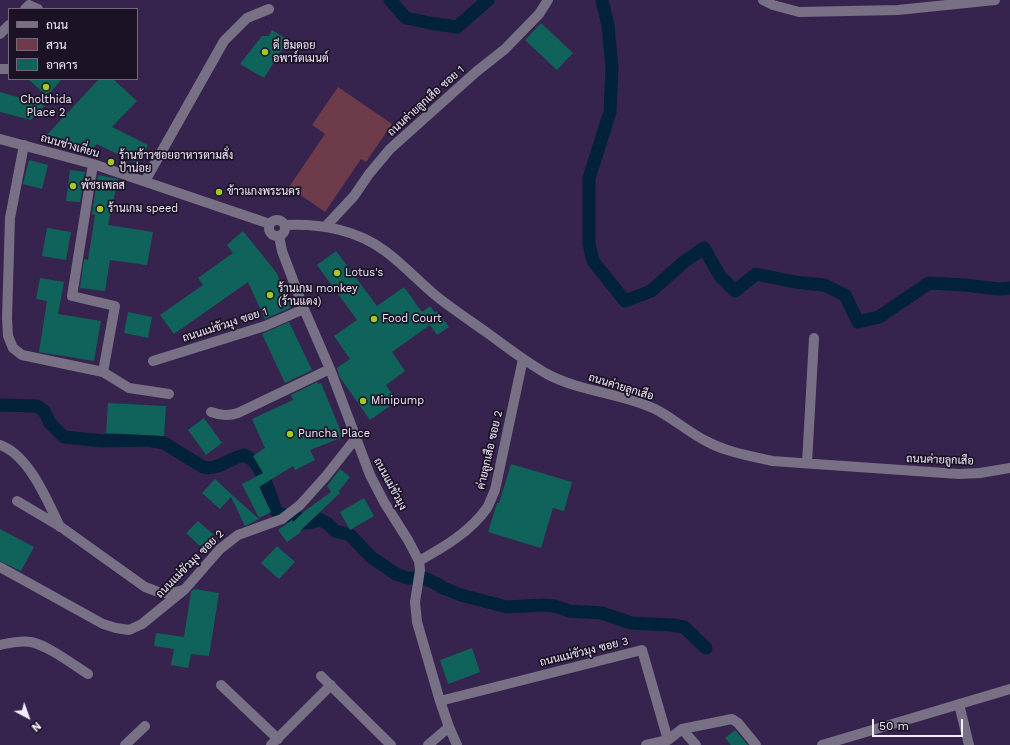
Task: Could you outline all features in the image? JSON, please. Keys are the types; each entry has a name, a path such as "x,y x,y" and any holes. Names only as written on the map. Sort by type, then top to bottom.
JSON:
{"street":[{"name":"ถนนค่ายลูกเสือ ซอย 1","path":"326,226 354,196 369,174 390,149 476,72 505,50 539,14 548,0"},
{"path":"763,0 773,5 799,12 898,10 995,0"},
{"path":"26,8 29,5 36,8"},
{"path":"145,181 224,41 247,18 268,9"},
{"path":"0,34 8,26"},
{"name":"ถนนช่างเคี่ยน","path":"0,139 93,164 270,224"},
{"path":"24,145 10,218 4,293 8,336 13,348 22,355 103,372 129,388 169,394"},
{"path":"93,164 72,296 115,306 103,372"},
{"path":"279,220 285,226 285,231 279,236 274,236 270,232 270,224 273,221 279,220"},
{"name":"ถนนค่ายลูกเสือ","path":"285,226 302,224 326,226 354,235 385,251 436,296 523,359 549,375 573,385 643,404 707,442 772,461 806,464 959,474 980,473 1010,468"},
{"name":"ถนนแม่ขัวมุง","path":"279,236 282,251 304,309 330,369 370,475 384,502 408,540 419,561 420,570 415,602 417,622 448,727 457,745"},
{"name":"ถนนแม่ขัวมุง ซอย 1","path":"153,361 265,326 304,309"},
{"path":"806,464 814,338"},
{"name":"ค่ายลูกเสือ ซอย 2","path":"419,561 464,533 478,520 488,506 495,490 523,359"},
{"path":"210,412 217,414 232,414 330,369"},
{"name":"ถนนแม่ขัวมุง ซอย 2","path":"0,567 102,624 129,630 142,624 185,589 220,549 238,534 282,519 300,505 326,476 356,438"},
{"path":"0,445 24,463 41,487 60,528"},
{"path":"17,500 145,587 161,593 172,593 185,589"},
{"path":"0,645 16,641 30,642 43,646 88,674"},
{"name":"ถนนแม่ขัวมุง ซอย 3","path":"440,701 642,650 668,740"},
{"path":"321,676 391,745"},
{"path":"221,685 275,742 331,685"},
{"path":"825,745 1010,689"},
{"path":"959,704 969,745"},
{"path":"646,745 668,740 682,729 732,719 738,723 756,745"},
{"path":"125,745 145,726"},
{"path":"428,745 448,727"},
{"path":"682,729 696,745"}],"green space":[{"path":"338,87 392,124 366,162 361,159 325,212 289,187 325,134 312,125"}],"building":[{"path":"541,23 573,53 557,70 525,40"},
{"name":"ดี ฮิมดอย อพาร์ตเมนต์","path":"272,30 288,40 264,78 240,64 262,36 269,36"},
{"name":"Cholthida Place 2","path":"29,80 61,80 47,96"},
{"path":"98,80 114,80 137,101 112,127 148,145 138,164 97,144 86,155 43,139"},
{"path":"0,92 45,105 31,120 0,112"},
{"path":"29,160 48,165 42,189 23,184"},
{"name":"พัชรเพลส","path":"70,170 85,172 80,202 66,201"},
{"path":"98,175 118,179 108,225 153,232 147,265 110,260 105,291 80,288 84,259 88,260 95,215 92,214"},
{"path":"47,228 71,232 66,260 42,256"},
{"path":"243,231 276,272 292,307 265,319 248,282 174,334 160,315 203,285 198,278 233,253 227,245"},
{"path":"336,251 377,306 404,287 422,312 430,306 435,313 437,311 449,327 437,335 430,325 392,352 405,371 386,385 397,401 370,420 339,376 337,368 350,359 334,336 357,320 317,265"},
{"path":"40,278 64,282 58,314 101,321 94,361 39,352 47,301 36,299"},
{"path":"128,312 152,317 148,338 124,333"},
{"path":"289,322 312,370 285,383 262,334"},
{"path":"317,382 318,384 321,383 343,437 310,450 315,460 295,470 293,466 259,487 271,512 259,518 242,484 263,473 253,456 265,448 252,419 293,400 291,395"},
{"path":"108,403 166,406 164,436 106,433"},
{"path":"204,418 222,443 206,455 188,430"},
{"path":"511,464 572,482 564,511 553,508 541,548 488,532"},
{"path":"340,469 350,477 339,491 340,493 300,531 301,532 287,542 278,530 292,520 293,522 306,510 331,492 327,486"},
{"path":"215,479 259,519 245,526 231,497 220,509 202,493"},
{"path":"364,498 374,516 350,530 340,512"},
{"path":"198,521 214,535 202,548 186,533"},
{"path":"0,529 34,547 21,571 0,561"},
{"path":"277,546 295,562 279,579 261,563"},
{"path":"194,589 219,593 209,656 191,654 188,668 171,665 174,649 154,646 156,633 184,637 191,592"},
{"path":"472,648 480,672 448,684 440,660"},
{"path":"735,730 748,745 731,745 725,738"}],"waterway":[{"path":"390,0 406,18 457,27 488,0"},
{"path":"602,0 608,26 612,68 610,112 589,178 589,244 593,261 625,301 651,291 684,262 704,248 720,276 735,291 756,274 795,282 824,285 845,295 858,322 879,317 929,283 999,289 1010,288"},
{"path":"0,405 37,406 44,411 50,423 64,437 103,441 148,440 164,443 203,467 208,468 218,466 244,455 252,460 260,470 276,511 285,516 295,516 305,523 313,522 319,519 328,524 335,531 350,535 371,557 396,574 407,578 414,578"},
{"path":"424,578 461,595 507,607 542,605 555,606 569,611 602,613 631,623 684,627 706,648"}],"place":[{"name":"ดี ฮิมดอย อพาร์ตเมนต์","path":"265,52"},
{"name":"Cholthida Place 2","path":"46,87"},
{"name":"ร้านข้าวซอยอาหารตามสั่ง ป้าน่อย","path":"111,162"},
{"name":"พัชรเพลส","path":"73,186"},
{"name":"ข้าวแกงพระนคร","path":"219,192"},
{"name":"ร้านเกม speed","path":"100,209"},
{"name":"Lotus's","path":"337,273"},
{"name":"ร้านเกม monkey (ร้านแดง)","path":"270,295"},
{"name":"Food Court","path":"374,319"},
{"name":"Minipump","path":"363,401"},
{"name":"Puncha Place","path":"290,434"}]}
